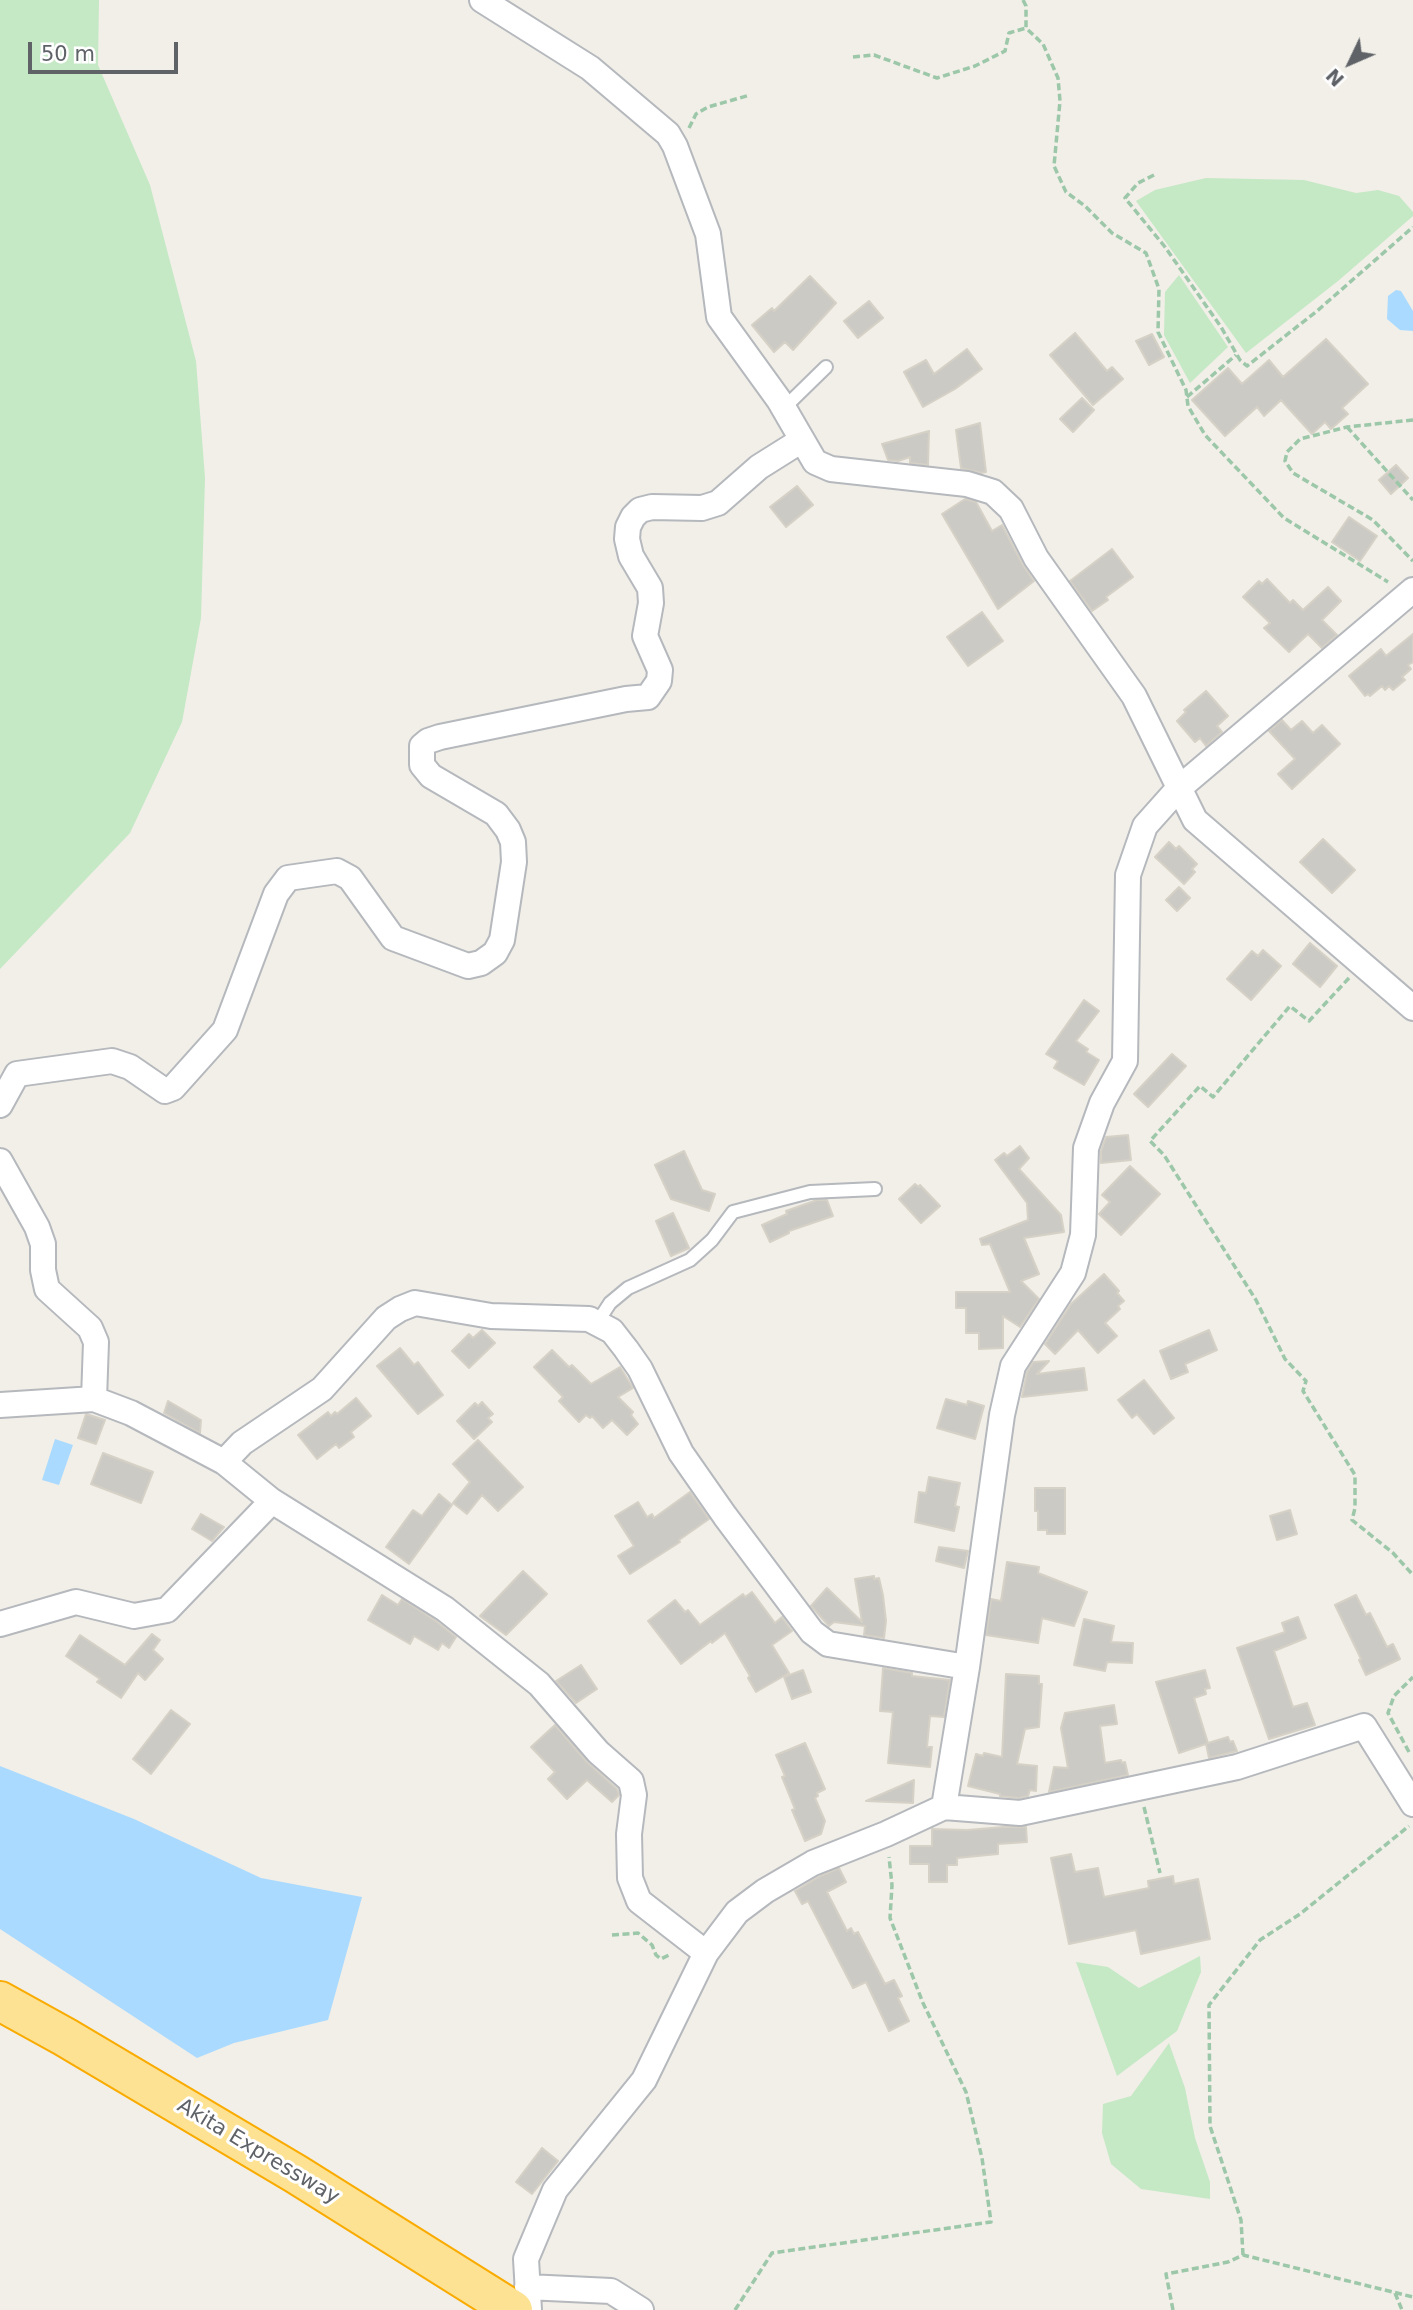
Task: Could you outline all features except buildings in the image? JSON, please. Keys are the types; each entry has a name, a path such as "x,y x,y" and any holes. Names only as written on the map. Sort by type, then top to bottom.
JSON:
{"highway":[{"name":"Akita Expressway","path":"0,2001 285,2167 435,2261 523,2302"}],"street":[{"path":"482,0 590,68 668,134 708,234 719,317 784,408 815,462 831,469 967,484 993,492 1011,509 1036,558 1134,696 1195,820 1413,1008"},
{"path":"0,1105 17,1074 112,1061 130,1067 165,1091 173,1087 225,1030 276,894 288,878 337,871 350,878 393,938 468,965 481,963 495,953 502,940 514,862 513,842 496,814 431,776 422,765 422,746 440,737 626,699 648,698 659,681 660,670 645,636 651,603 650,588 631,556 627,539 628,527 633,517 640,510 652,507 702,508 718,503 759,467 802,440"},
{"path":"944,1807 967,1667 1002,1415 1013,1366 1073,1273 1083,1235 1086,1148 1102,1102 1125,1061 1128,875 1145,826 1178,789 1410,592"},
{"path":"0,1161 37,1227 43,1244 43,1269 47,1289 90,1328 96,1342 94,1399"},
{"path":"223,1462 242,1444 322,1390 386,1318 400,1308 415,1303 491,1316 589,1319 612,1331 640,1368 681,1453 812,1632 828,1644 967,1667"},
{"path":"0,1405 94,1399 131,1413 223,1462 272,1501 445,1609 539,1684 598,1752 631,1781 634,1795 629,1834 630,1878 639,1901 698,1947"},
{"path":"0,1624 76,1602 134,1616 167,1610 272,1501"},
{"path":"641,2310 611,2291 523,2302 526,2259 555,2190 644,2080 698,1947 765,1891 813,1863 944,1807 1020,1813 1237,1767 1364,1726 1411,1796"}],"lane":[{"path":"784,408 826,367"},
{"path":"597,1323 610,1303 628,1288 690,1260 712,1240 733,1212 810,1192 875,1189"}],"path":[{"path":"1023,0 1026,6 1026,28 1043,44 1058,78 1060,101 1054,166 1066,192 1112,233 1146,253 1158,289 1158,332 1187,397 1188,406 1205,435 1284,518 1410,592"},
{"path":"852,57 874,55 937,78 975,66 1005,51 1009,33 1026,28"},
{"path":"675,146 696,114 708,107 750,95"},
{"path":"1154,175 1138,183 1125,198 1165,247 1221,327 1236,354 1247,366 1317,311 1413,227"},
{"path":"1187,397 1236,354"},
{"path":"1413,420 1347,427 1300,439 1287,452 1285,461 1293,473 1373,520 1413,561"},
{"path":"1347,427 1413,500"},
{"path":"1362,964 1309,1021 1290,1006 1213,1097 1200,1086 1150,1142 1164,1155 1256,1300 1285,1360 1306,1381 1303,1391 1355,1475 1355,1508 1352,1520 1393,1553 1413,1575"},
{"path":"1413,1677 1394,1696 1388,1713 1413,1760"},
{"path":"1139,1788 1160,1873"},
{"path":"1244,2255 1241,2220 1210,2126 1209,2005 1260,1940 1300,1914 1413,1822"},
{"path":"735,2310 772,2253 991,2222 982,2158 966,2092 923,2003 890,1918 892,1885 886,1834"},
{"path":"612,1935 638,1933 644,1936 661,1959 698,1947"},
{"path":"1173,2310 1166,2274 1228,2262 1244,2255 1413,2297"},
{"path":"1395,2292 1402,2310"}],"green space":[{"path":"0,0 99,0 98,65 150,185 196,361 205,478 201,618 182,722 130,833 0,969"},
{"path":"1206,178 1304,180 1356,193 1378,190 1399,196 1413,212 1413,216 1338,281 1246,353 1136,201 1155,190"},
{"path":"1179,275 1228,347 1190,383 1164,335 1165,292"},
{"path":"1200,1956 1201,1972 1177,2031 1117,2076 1076,1962 1108,1967 1139,1988"},
{"path":"1169,2043 1185,2088 1195,2138 1210,2182 1210,2199 1141,2189 1111,2164 1102,2133 1103,2104 1131,2096"}],"water":[{"path":"1396,290 1401,291 1413,311 1413,331 1400,330 1387,319 1388,296"},
{"path":"55,1439 73,1445 59,1485 42,1480"},
{"path":"0,1766 134,1819 261,1878 362,1897 328,2020 234,2043 197,2058 0,1929"}]}
